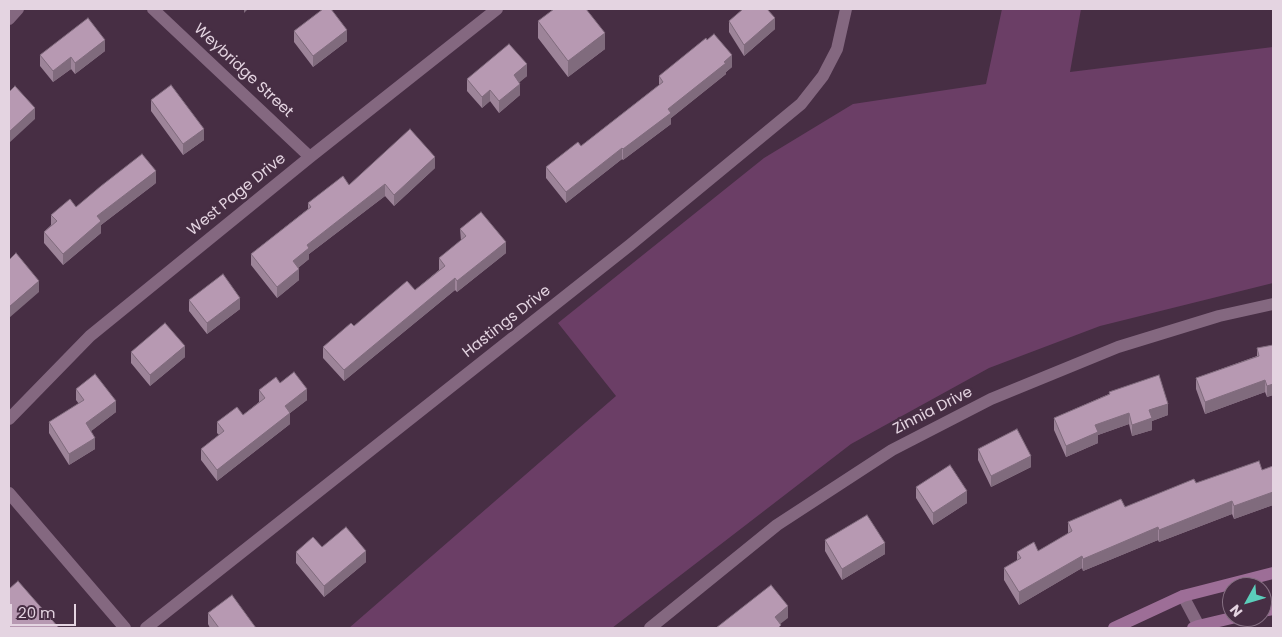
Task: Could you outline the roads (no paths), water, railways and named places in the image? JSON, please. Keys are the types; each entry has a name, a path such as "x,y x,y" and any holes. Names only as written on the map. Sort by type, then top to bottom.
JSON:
{"main road":[{"path":"1114,628 1183,596 1273,573"},
{"path":"1197,627 1222,621"}],"street":[{"path":"9,19 18,9"},
{"name":"Weybridge Street","path":"153,9 310,157"},
{"name":"West Page Drive","path":"9,419 90,336 310,157 497,9"},
{"name":"Hastings Drive","path":"146,628 630,245 801,104 823,76 837,49 846,9"},
{"name":"Zinnia Drive","path":"650,628 777,525 900,446 991,399 1118,347 1219,316 1273,304"},
{"path":"9,493 125,628"},
{"path":"1183,596 1197,627"}]}
